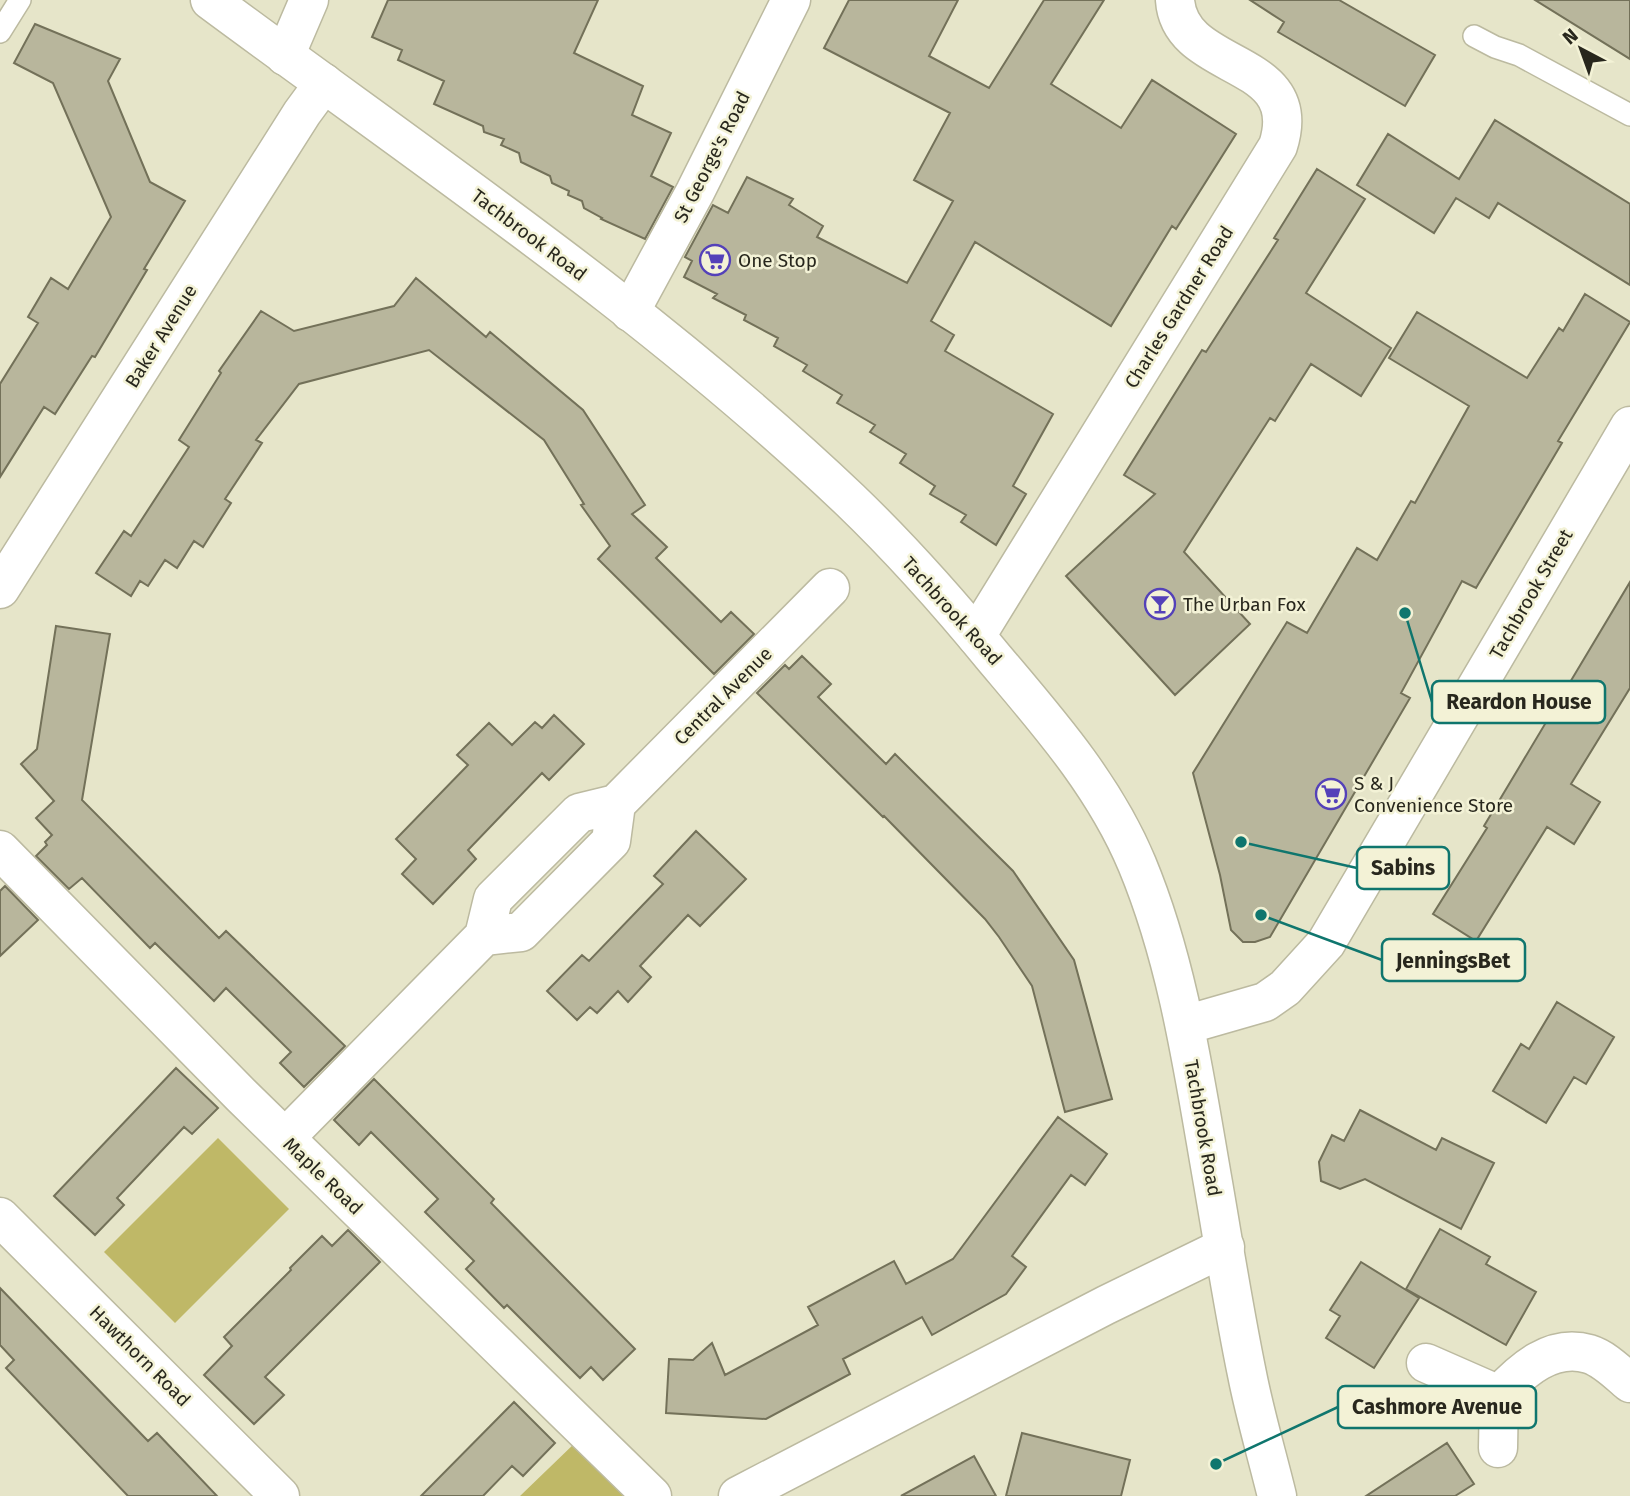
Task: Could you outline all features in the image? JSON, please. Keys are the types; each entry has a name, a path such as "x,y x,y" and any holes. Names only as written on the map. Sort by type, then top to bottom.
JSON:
{"street":[{"name":"Tachbrook Road","path":"210,0 630,312 773,429 853,503 976,636 1091,778 1136,863 1161,932 1185,1025 1247,1376 1277,1496"},
{"path":"285,56 309,0"},
{"name":"St George's Road","path":"630,312 695,192 791,0"},
{"name":"Charles Gardner Road","path":"976,636 1278,146 1283,120 1280,105 1270,89 1258,77 1195,41 1180,20 1175,0"},
{"name":"Baker Avenue","path":"0,589 302,113 324,83"},
{"name":"Tachbrook Street","path":"1185,1025 1265,1002 1285,988 1326,943 1630,426"},
{"name":"Central Avenue","path":"285,1138 484,936 493,899 579,813 616,804 830,587"},
{"name":"Maple Road","path":"0,850 285,1138 652,1496"},
{"name":"Hawthorn Road","path":"0,1217 280,1496"},
{"path":"738,1496 1106,1305 1225,1247"},
{"path":"1497,1448 1499,1395 1518,1374 1542,1358 1569,1352 1589,1354 1602,1360 1630,1383"},
{"path":"1426,1363 1499,1395"}],"lane":[{"path":"0,32 20,0"},
{"path":"1474,36 1519,55 1630,116"}],"shaded area":[{"path":"218,1138 289,1209 175,1323 104,1252"},
{"path":"577,1441 634,1496 520,1496"}],"building":[{"path":"388,0 598,0 574,53 643,86 632,115 671,133 651,176 673,187 645,239 601,219 584,208 582,201 552,183 550,176 521,162 519,153 501,145 504,139 484,132 483,126 434,104 444,81 398,60 402,50 372,37"},
{"path":"849,0 958,0 929,56 989,88 1044,0 1104,0 1051,84 1121,128 1152,80 1236,134 1176,229 1172,226 1111,326 975,242 931,321 954,335 945,351 1053,414 1013,486 1026,494 996,545 961,522 966,515 930,494 935,486 900,463 906,454 870,432 875,425 837,403 842,395 803,371 807,365 774,346 778,338 744,320 746,315 713,298 717,294 684,277 692,261 685,257 713,205 728,213 747,177 793,199 789,205 823,226 817,237 907,283 953,201 914,180 950,113 824,48"},
{"path":"1250,0 1339,0 1435,55 1405,106 1278,32 1284,22"},
{"path":"1535,0 1630,0 1630,59"},
{"path":"35,24 120,59 108,81 150,182 185,201 95,357 92,356 55,414 44,407 0,477 0,384 38,323 28,317 51,278 68,289 111,217 53,83 14,63"},
{"path":"1495,120 1630,204 1630,285 1498,203 1489,218 1456,198 1434,233 1357,185 1388,134 1459,179"},
{"path":"1317,169 1365,199 1306,293 1391,348 1361,396 1311,364 1275,421 1270,418 1184,552 1250,624 1175,695 1066,576 1155,494 1124,475 1202,350 1206,352 1278,240 1274,238"},
{"path":"416,278 486,337 490,332 583,410 645,505 632,514 667,547 656,558 721,622 731,612 754,634 714,674 598,559 610,546 581,505 584,504 544,440 429,350 299,384 256,440 262,443 225,499 231,503 203,547 194,541 177,568 165,560 148,586 140,581 131,596 96,573 124,531 131,536 189,447 179,440 221,373 219,371 261,311 294,331 394,306"},
{"path":"1585,294 1630,322 1558,441 1562,443 1476,588 1462,581 1401,693 1410,698 1270,937 1255,942 1243,942 1231,930 1220,875 1193,773 1287,622 1307,633 1357,548 1377,560 1411,501 1415,503 1469,406 1389,358 1417,312 1527,378 1559,328 1563,331"},
{"path":"1630,582 1630,688 1571,784 1600,802 1574,844 1547,827 1476,941 1433,914 1487,828 1484,826"},
{"path":"56,626 110,634 82,800 219,938 226,931 345,1046 304,1087 280,1063 291,1052 226,988 214,1001 155,943 150,948 82,878 69,889 36,856 52,835 36,818 54,801 21,764 37,749"},
{"path":"802,656 831,684 818,697 886,764 895,754 1013,871 1074,960 1112,1099 1065,1112 1032,986 999,937 985,919 884,816 757,693 785,665 789,669"},
{"path":"554,715 584,744 549,780 542,773 468,850 476,859 433,904 402,874 416,859 396,839 468,765 457,755 489,723 512,745 535,722 542,728"},
{"path":"696,831 746,879 700,926 688,915 640,966 651,977 628,1002 618,991 597,1013 590,1007 577,1020 547,991 582,955 589,961 663,884 654,876"},
{"path":"5,886 38,920 0,956 0,891"},
{"path":"1557,1002 1614,1037 1586,1084 1574,1077 1546,1123 1493,1091 1521,1044 1529,1049"},
{"path":"176,1068 218,1108 192,1134 184,1127 117,1198 124,1205 95,1235 54,1196"},
{"path":"374,1079 494,1199 491,1203 635,1349 603,1380 591,1367 580,1378 507,1305 504,1308 466,1269 474,1261 425,1212 438,1199 371,1132 359,1145 334,1120"},
{"path":"1360,1110 1436,1150 1442,1138 1494,1163 1461,1229 1365,1179 1340,1189 1321,1181 1319,1162 1332,1135 1344,1141"},
{"path":"1058,1117 1107,1154 1085,1185 1071,1175 1012,1256 1026,1267 1006,1294 932,1335 922,1317 843,1359 850,1374 766,1419 666,1413 669,1359 693,1360 712,1343 725,1375 818,1325 808,1307 894,1261 906,1284 953,1259"},
{"path":"1440,1229 1490,1257 1486,1264 1536,1292 1506,1345 1406,1289"},
{"path":"348,1230 380,1262 265,1377 284,1395 254,1424 204,1375 232,1346 224,1337 291,1270 290,1268 322,1236 332,1246"},
{"path":"1361,1262 1419,1298 1374,1368 1326,1338 1340,1316 1330,1310"},
{"path":"0,1288 148,1441 157,1433 217,1496 128,1496 6,1368 14,1360 0,1345"},
{"path":"514,1402 555,1443 523,1476 512,1466 483,1496 421,1496"},
{"path":"1022,1433 1130,1460 1121,1496 1006,1496"},
{"path":"1447,1443 1474,1484 1455,1496 1366,1496"},
{"path":"974,1456 996,1496 901,1496"}],"place":[{"name":"One Stop","path":"715,260"},
{"name":"The Urban Fox","path":"1160,604"},
{"name":"Reardon House","path":"1405,613"},
{"name":"S & J Convenience Store","path":"1331,794"},
{"name":"Sabins","path":"1241,842"},
{"name":"JenningsBet","path":"1261,915"},
{"name":"Cashmore Avenue","path":"1216,1464"}]}
